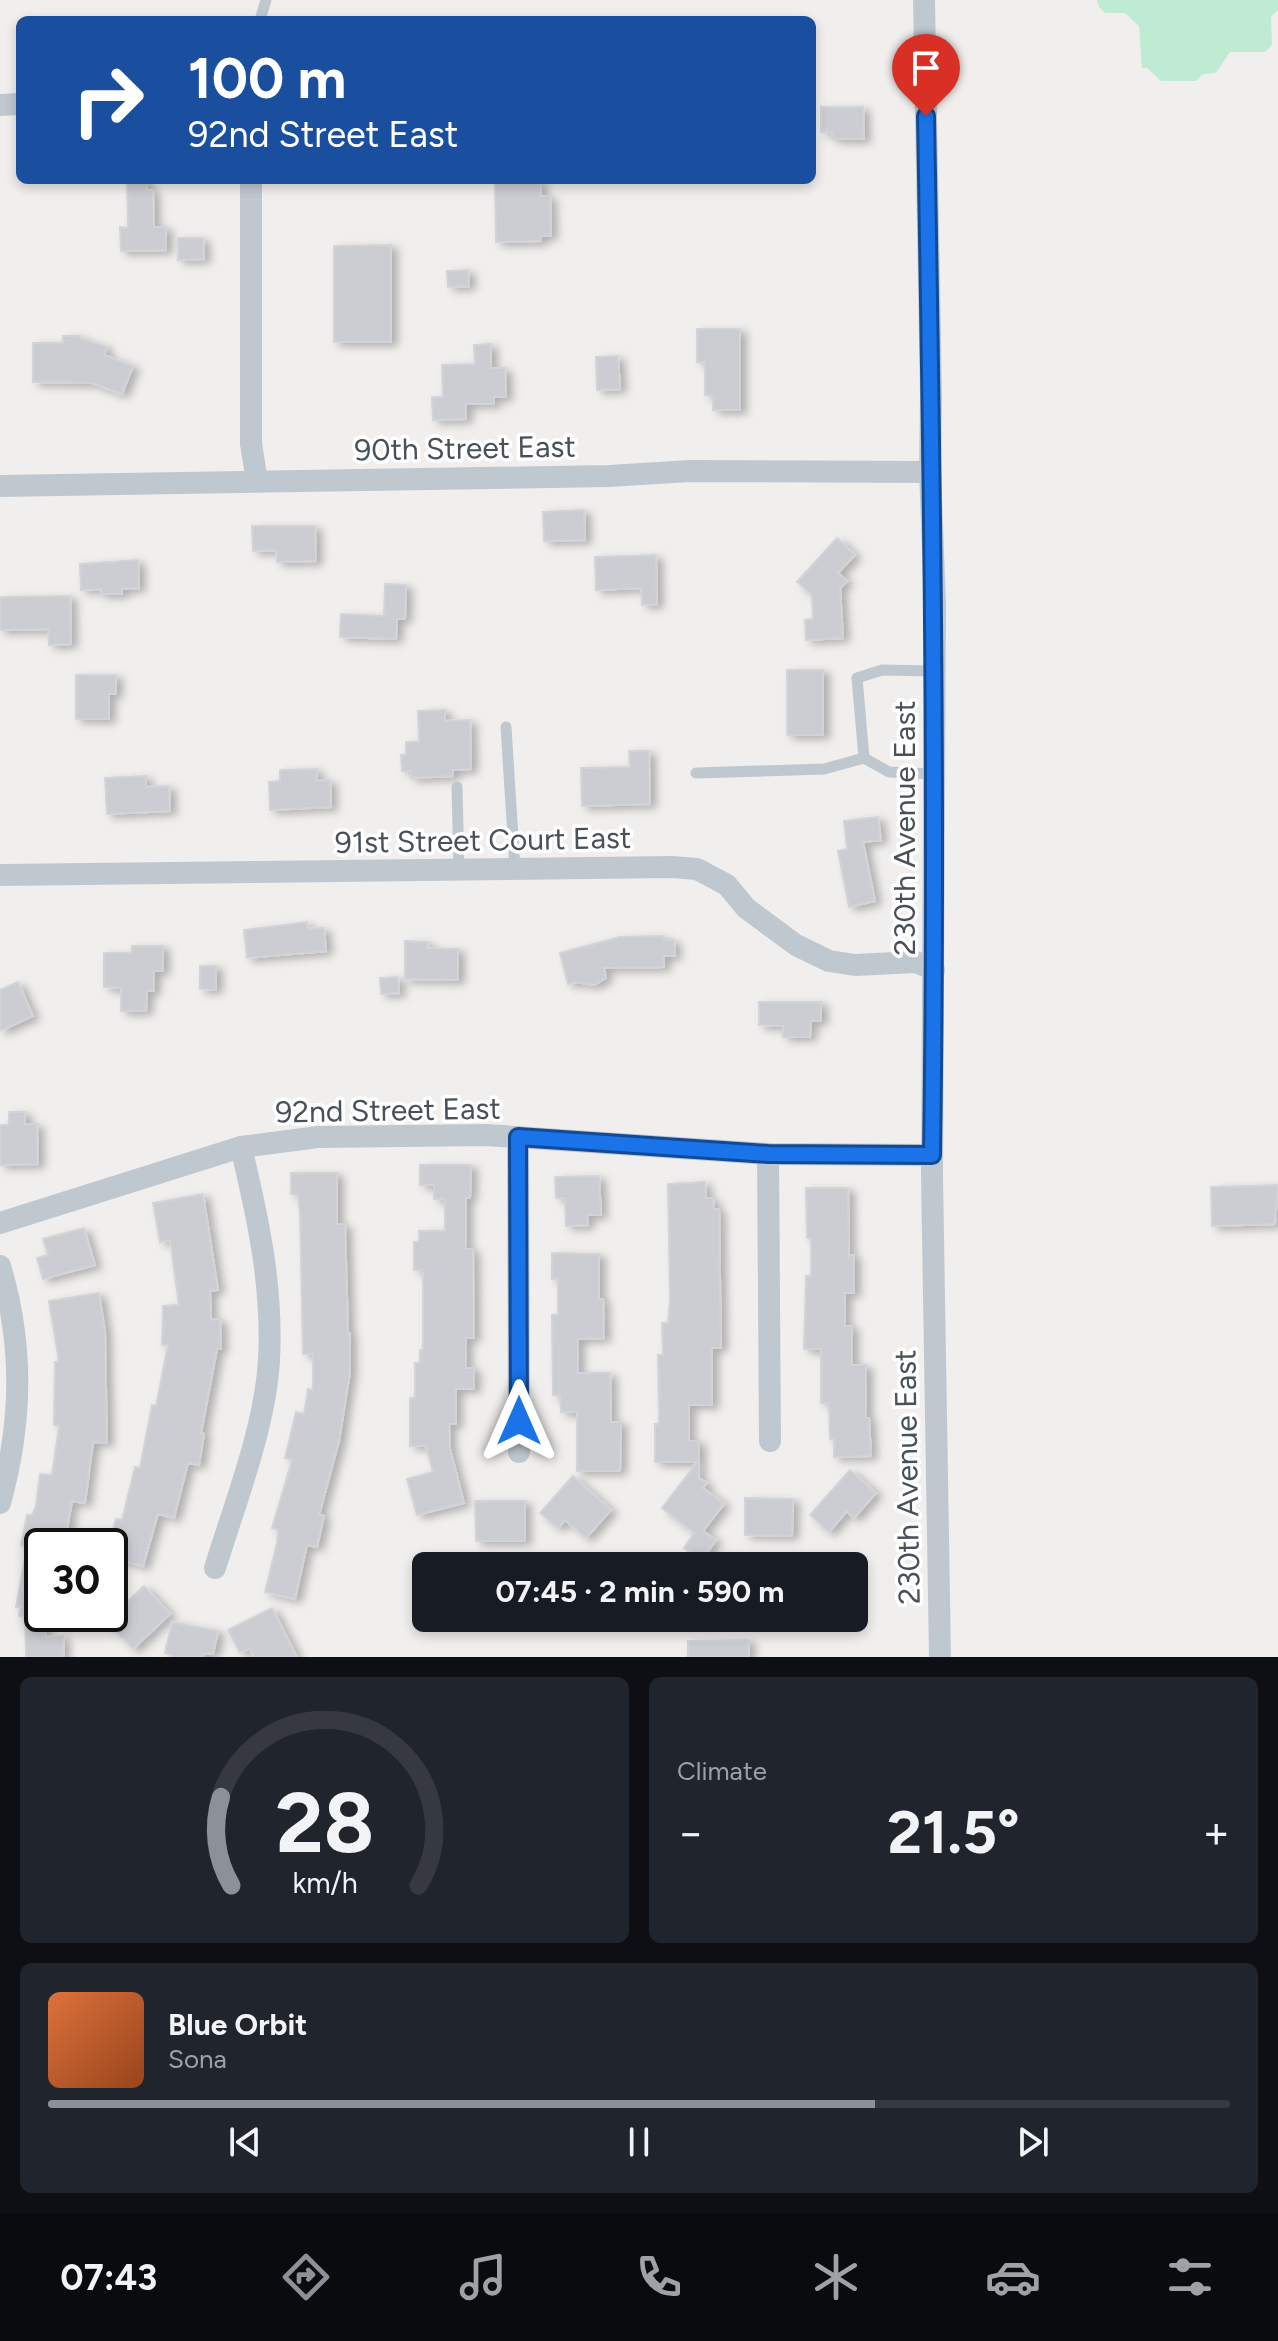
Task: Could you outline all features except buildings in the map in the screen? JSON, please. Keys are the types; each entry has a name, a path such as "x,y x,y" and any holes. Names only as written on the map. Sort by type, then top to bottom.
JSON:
{"street":[{"name":"230th Avenue East","path":"924,0 934,671 932,1155 940,1657"},
{"path":"251,184 251,444 257,481"},
{"name":"90th Street East","path":"0,486 609,476 690,471 930,472"},
{"name":"91st Street Court East","path":"0,875 697,869 727,885 746,908 796,945 829,961 855,965 916,962 934,970"},
{"name":"92nd Street East","path":"0,1223 241,1147 318,1137 518,1137 768,1154 932,1155"},
{"path":"518,1137 519,1452"},
{"path":"215,1568 259,1418 269,1361 265,1257 241,1147"},
{"path":"768,1154 770,1441"},
{"path":"0,1266 14,1318 18,1387 9,1472 0,1503"}],"lane":[{"path":"864,758 857,678 882,670 934,671"},
{"path":"506,727 516,870"},
{"path":"696,773 824,769 864,758 889,772 934,774"},
{"path":"457,787 459,871"}],"green space":[{"path":"1097,0 1278,0 1278,10 1271,17 1272,45 1265,52 1230,52 1216,73 1203,74 1196,81 1161,81 1147,68 1142,68 1139,26 1125,13 1105,13"}],"route":[{"path":"519,1421 518,1137 768,1154 932,1155 935,604 930,472 926,116"}]}
